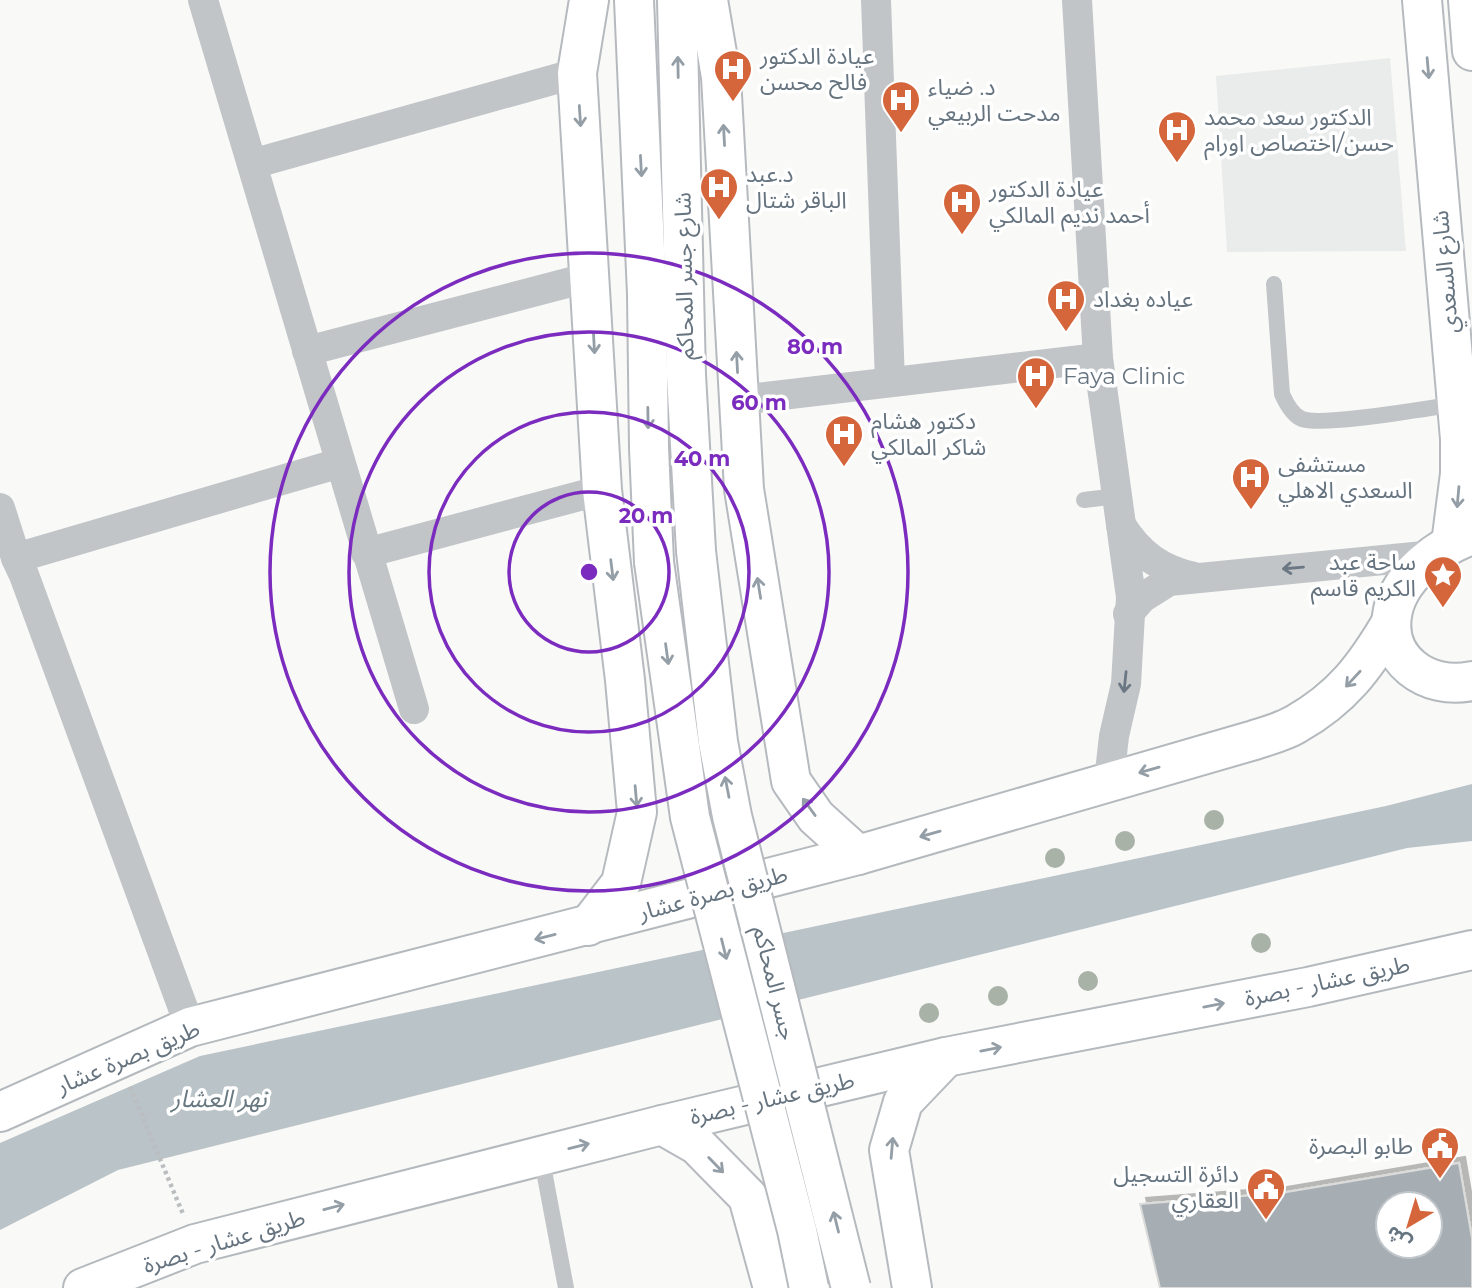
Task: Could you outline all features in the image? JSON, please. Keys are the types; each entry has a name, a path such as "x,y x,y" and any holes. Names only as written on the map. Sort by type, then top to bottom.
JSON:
{"main road":[{"path":"588,926 621,883 637,812 603,490 577,73 589,0"},
{"name":"جسر المحاكم","path":"634,0 647,295 654,562 690,817 794,1217 809,1288"},
{"name":"شارع جسر المحاكم","path":"677,0 686,375 696,551"},
{"path":"708,0 721,78 744,489 791,781 816,817 858,855"},
{"name":"شارع السعدي","path":"1422,0 1457,404 1460,474 1452,544"},
{"path":"1468,0 1472,51"},
{"path":"1452,544 1420,568 1397,597 1391,623 1396,645 1407,663 1418,674 1431,680 1458,682 1472,710"},
{"name":"جسر المحاكم","path":"696,551 718,742 732,816 851,1288"},
{"name":"طريق بصرة عشار","path":"0,1112 190,1027 858,855 1251,741 1295,725 1335,698 1367,664 1391,623"},
{"name":"طريق عشار - بصرة","path":"83,1288 195,1244 662,1125 946,1057 1308,987 1472,950"},
{"path":"912,1288 889,1150 903,1102 946,1057"},
{"path":"662,1125 697,1145 748,1198 773,1288"}],"street":[{"path":"204,0 414,709"},
{"path":"876,0 890,382"},
{"path":"1077,0 1098,358 1130,597 1126,684 1114,736 1109,781"},
{"path":"252,164 577,73"},
{"path":"307,351 590,277"},
{"path":"740,400 1098,358"},
{"path":"13,572 340,463"},
{"path":"366,553 603,490"},
{"path":"0,508 13,572 190,1027"},
{"path":"1119,511 1137,548 1159,565 1176,573 1195,577"},
{"path":"1129,614 1142,598 1168,580 1452,544"}],"lane":[{"path":"1274,284 1282,394 1289,409 1302,419 1332,420 1457,404"},
{"path":"1084,500 1119,511"},
{"path":"541,1155 566,1288"}],"path":[{"path":"131,1087 173,1192"}],"shaded area":[{"path":"1390,58 1406,251 1227,252 1216,76"}],"water":[{"name":"نهر العشار","path":"1472,784 1472,841 1407,848 118,1170 0,1230 0,1143 200,1056 1386,806"}],"building":[{"name":"دائرة التسجيل العقاري","path":"1459,1163 1472,1238 1472,1288 1160,1288 1140,1204 1281,1193"}],"place":[{"name":"عيادة الدكتور فالح محسن","path":"733,103"},
{"name":"د. ضياء مدحت الربيعي","path":"901,134"},
{"name":"الدكتور سعد محمد حسن/اختصاص اورام","path":"1177,164"},
{"name":"د.عبد الباقر شتال","path":"719,221"},
{"name":"عيادة الدكتور أحمد نديم المالكي","path":"962,236"},
{"name":"عياده بغداد","path":"1066,333"},
{"name":"Faya Clinic","path":"1036,410"},
{"name":"دكتور هشام شاكر المالكي","path":"844,468"},
{"name":"مستشفى السعدي الاهلي","path":"1251,511"},
{"name":"ساحة عبد الكريم قاسم","path":"1443,609"},
{"name":"طابو البصرة","path":"1440,1180"},
{"name":"دائرة التسجيل العقاري","path":"1266,1221"}]}
